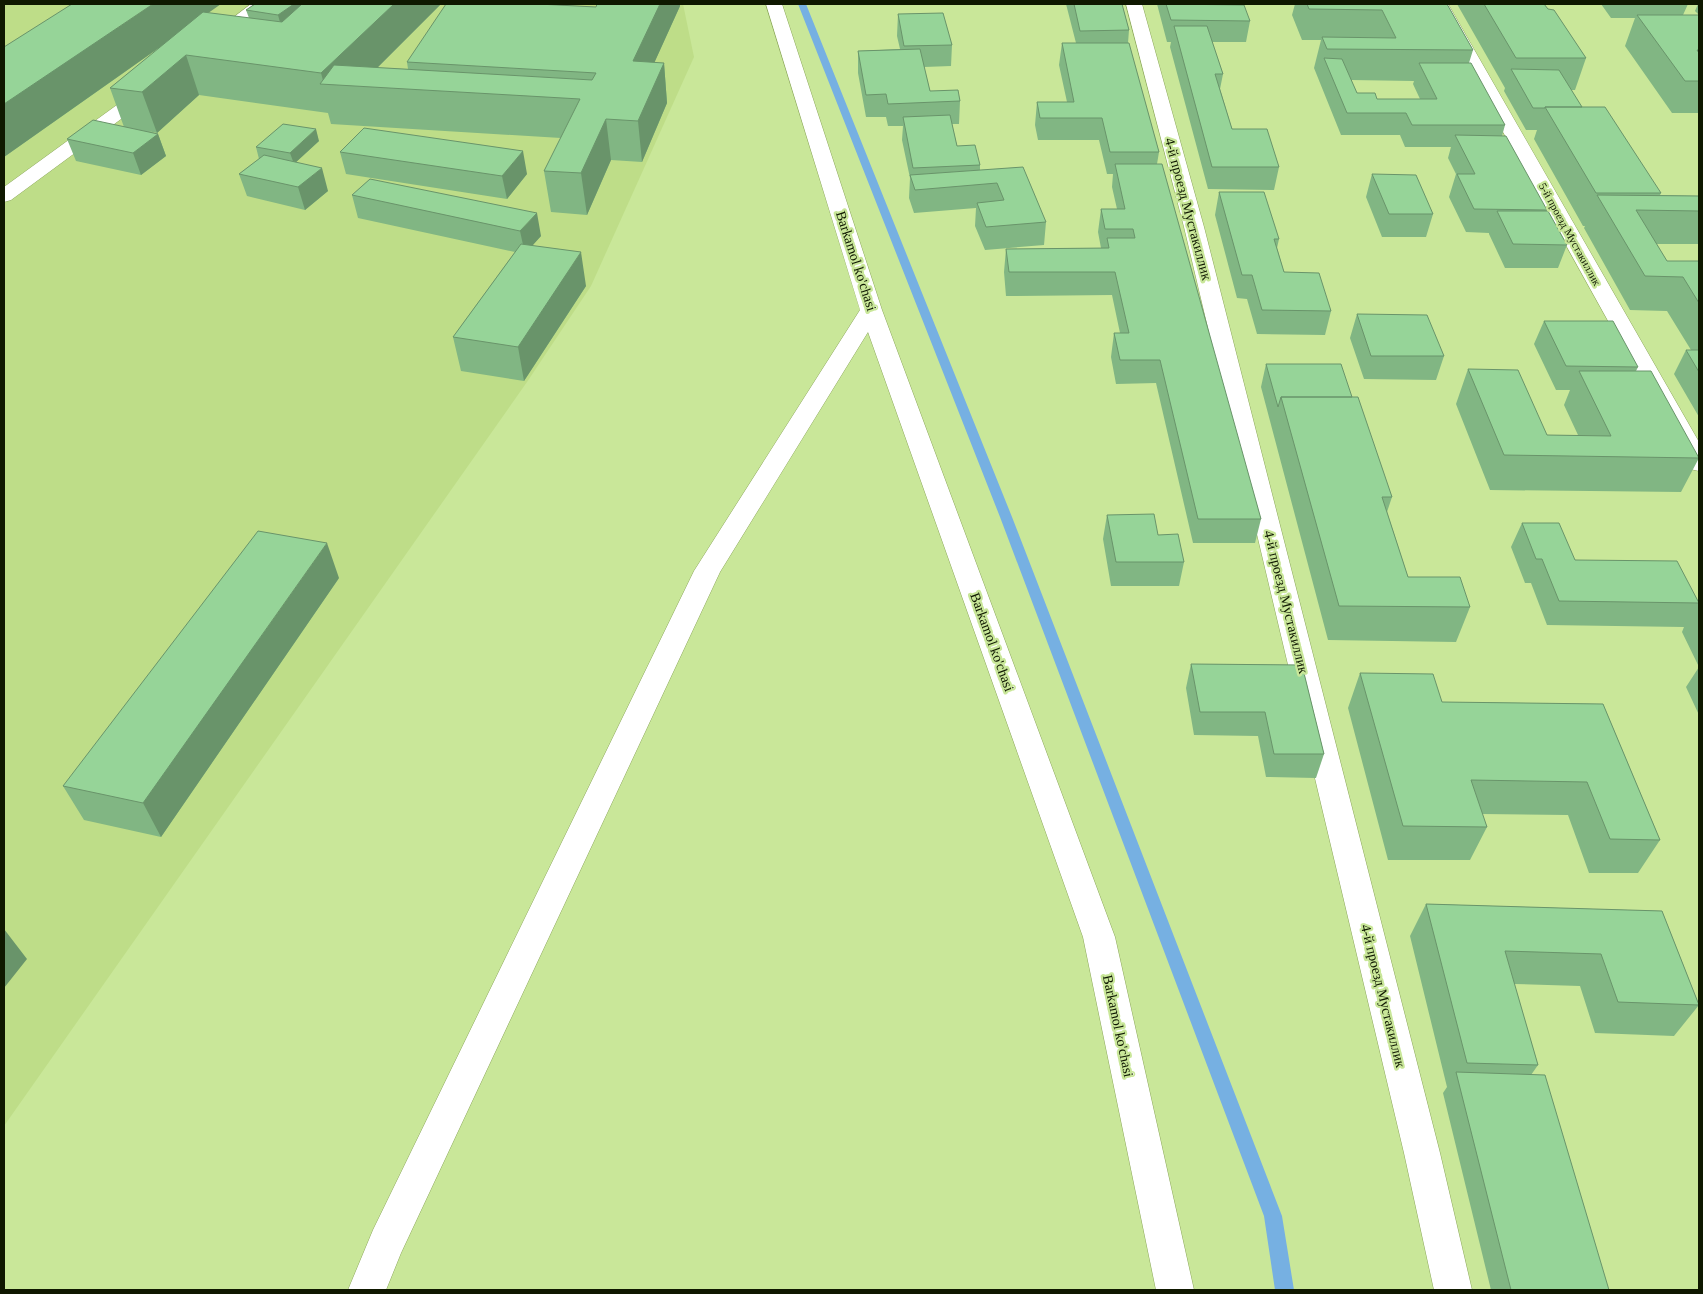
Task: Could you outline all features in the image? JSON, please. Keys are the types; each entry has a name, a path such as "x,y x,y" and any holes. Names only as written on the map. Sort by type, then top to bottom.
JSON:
{"street":[{"path":"199,53 261,4"},
{"name":"Barkamol ko'chasi","path":"774,4 871,310 1099,937 1174,1290"},
{"name":"4-й проезд Мустакиллик","path":"1134,4 1194,228 1422,1153 1453,1290"},
{"name":"5-й проезд Мустакиллик","path":"1440,4 1699,463"},
{"path":"4,196 160,82"},
{"path":"367,1290 395,1225 707,571 871,310"}],"shaded area":[{"path":"4,4 683,4 694,57 591,286 527,382 4,1126"}],"building":[{"path":"72,4 153,4 4,104 4,47"},
{"path":"255,4 294,4 278,15 246,10"},
{"path":"302,4 394,4 321,73 186,55 142,92 110,88 203,12 282,22"},
{"path":"446,4 538,4 596,7 597,4 660,4 633,61 664,63 638,121 606,119 581,173 544,171 580,99 320,84 334,65 592,80 596,73 407,62"},
{"path":"1074,4 1122,4 1129,30 1080,31"},
{"path":"1166,4 1244,5 1250,21 1171,20"},
{"path":"1307,4 1447,4 1473,50 1327,49 1322,37 1396,38 1382,10 1309,9"},
{"path":"1484,4 1544,4 1548,9 1554,10 1586,58 1516,58"},
{"path":"943,13 952,45 904,46 898,14"},
{"path":"1637,15 1699,15 1699,50 1697,50 1699,53 1699,81 1685,81"},
{"path":"1174,26 1207,26 1223,74 1215,74 1232,129 1267,129 1279,167 1212,167"},
{"path":"1062,43 1129,43 1159,152 1110,152 1102,118 1040,118 1037,102 1074,102"},
{"path":"920,49 930,91 958,90 960,101 888,104 886,94 866,95 858,51"},
{"path":"1324,58 1342,59 1357,93 1375,93 1377,99 1437,99 1419,63 1471,63 1505,125 1412,125 1406,113 1347,113"},
{"path":"1511,69 1559,70 1582,107 1533,108"},
{"path":"1545,107 1605,107 1661,193 1596,193"},
{"path":"950,115 957,146 975,145 980,165 913,168 903,117"},
{"path":"93,120 158,134 133,153 67,139"},
{"path":"283,124 316,129 290,153 256,147"},
{"path":"364,128 523,151 502,176 340,152"},
{"path":"1455,135 1506,136 1547,210 1474,209 1457,174 1475,174"},
{"path":"264,155 322,168 298,187 239,174"},
{"path":"1115,164 1162,164 1261,519 1198,519 1160,360 1120,360 1114,333 1129,333 1115,272 1009,272 1006,249 1109,248 1107,238 1135,238 1133,229 1105,229 1101,209 1125,209"},
{"path":"1023,167 1046,222 986,227 977,203 1004,200 997,183 915,190 910,175"},
{"path":"1372,174 1416,175 1433,214 1389,214"},
{"path":"370,179 537,213 520,231 352,195"},
{"path":"1219,192 1264,192 1279,239 1274,239 1284,272 1319,273 1331,311 1262,310 1252,275 1242,275"},
{"path":"1597,195 1699,196 1699,211 1636,210 1667,261 1699,261 1699,303 1683,277 1645,276"},
{"path":"1497,211 1548,211 1567,245 1513,244"},
{"path":"521,244 581,252 518,347 453,337"},
{"path":"1357,314 1427,315 1444,356 1371,356"},
{"path":"1544,321 1613,321 1638,367 1566,366"},
{"path":"1686,350 1699,350 1699,372"},
{"path":"1266,364 1341,364 1352,397 1281,397 1278,407"},
{"path":"1468,369 1518,370 1547,435 1611,436 1579,371 1651,371 1699,458 1504,455"},
{"path":"1281,397 1358,397 1392,497 1382,497 1408,577 1460,577 1470,607 1339,606"},
{"path":"1154,514 1158,535 1178,534 1184,562 1116,562 1107,515"},
{"path":"1522,523 1559,523 1575,560 1677,561 1699,603 1559,601 1542,559 1536,559"},
{"path":"258,531 327,543 143,803 63,786"},
{"path":"1191,664 1302,665 1324,754 1274,754 1265,712 1200,712"},
{"path":"1360,673 1433,674 1442,702 1603,704 1660,840 1610,839 1587,782 1471,780 1487,827 1403,826"},
{"path":"1426,904 1662,911 1699,1005 1618,1002 1601,954 1505,951 1538,1065 1467,1063"},
{"path":"1456,1072 1545,1075 1609,1290 1511,1290"}],"waterway":[{"path":"802,4 1006,517 1273,1216 1285,1290"}]}
